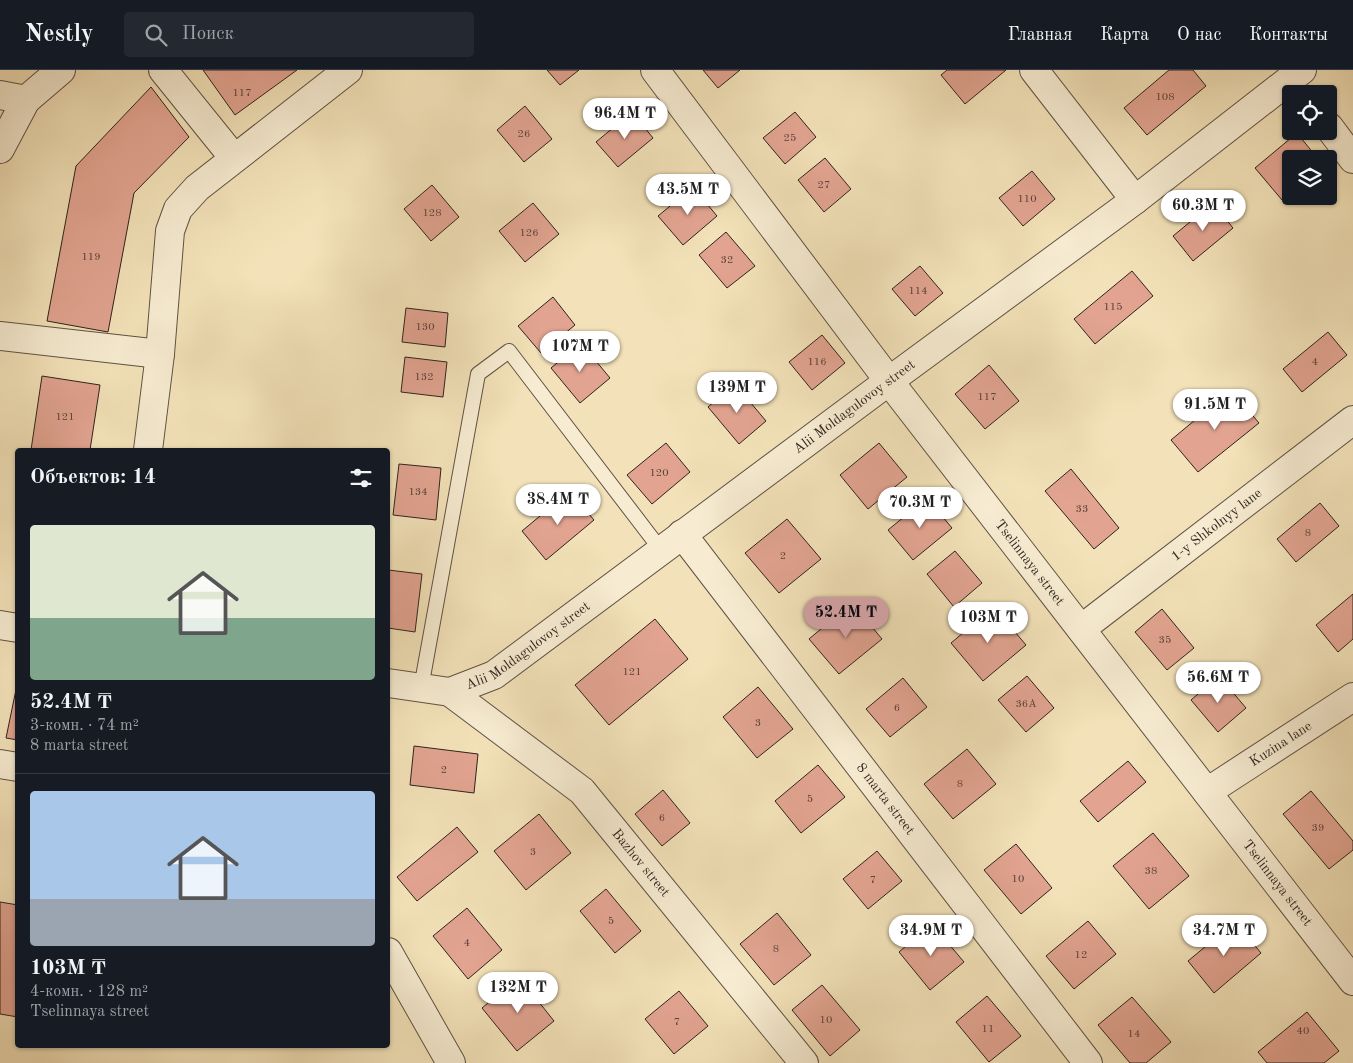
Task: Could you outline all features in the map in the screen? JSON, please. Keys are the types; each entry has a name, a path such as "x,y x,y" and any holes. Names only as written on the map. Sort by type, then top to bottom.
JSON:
{"street":[{"path":"0,148 26,100 61,70"},
{"path":"163,70 234,158"},
{"path":"148,448 160,354 170,231 178,209 197,188 348,70"},
{"name":"Tselinnaya street","path":"654,70 889,381 1353,981"},
{"path":"1034,70 1135,200"},
{"name":"Alii Moldagulovoy street","path":"390,683 450,692 494,675 889,381 1299,81"},
{"path":"0,95 26,100"},
{"path":"1337,138 1353,159"},
{"path":"0,336 160,354"},
{"name":"1-y Shkolnyy lane","path":"1081,629 1353,420"},
{"name":"8 marta street","path":"682,534 1088,1063"},
{"path":"0,625 15,628"},
{"name":"Bazhov street","path":"450,692 582,791 804,1063"},
{"name":"Kuzina lane","path":"1207,792 1353,697"},
{"path":"0,764 15,766"},
{"path":"390,956 451,1063"}],"lane":[{"path":"421,688 478,374 509,352 661,550"}],"building":[{"path":"203,70 297,70 235,115"},
{"path":"547,70 579,70 560,85"},
{"path":"703,70 740,70 718,88"},
{"path":"947,70 1006,70 965,104 941,75"},
{"path":"1169,70 1193,70 1206,86 1147,135 1124,108"},
{"path":"151,87 189,137 134,193 108,332 47,321 76,166"},
{"path":"525,106 552,139 524,162 497,130"},
{"path":"632,112 653,138 618,167 596,142"},
{"path":"795,112 816,137 785,164 763,138"},
{"path":"1289,140 1303,140 1311,150 1282,150 1282,200 1255,168"},
{"path":"825,158 851,189 824,212 798,180"},
{"path":"1032,171 1055,199 1023,226 999,198"},
{"path":"432,185 459,217 431,241 404,209"},
{"path":"693,187 717,216 683,245 658,216"},
{"path":"533,203 559,234 525,262 499,231"},
{"path":"1213,203 1233,228 1193,261 1173,236"},
{"path":"726,232 755,266 727,288 699,255"},
{"path":"920,266 943,293 915,316 892,289"},
{"path":"1132,271 1153,296 1095,344 1074,319"},
{"path":"553,297 575,325 541,353 518,326"},
{"path":"406,308 448,313 445,347 402,342"},
{"path":"1328,332 1347,355 1302,392 1283,369"},
{"path":"822,335 845,363 812,390 789,362"},
{"path":"581,343 610,378 580,403 551,368"},
{"path":"405,357 447,362 443,397 401,392"},
{"path":"989,365 1019,401 985,429 955,394"},
{"path":"42,376 100,385 90,448 31,448"},
{"path":"735,384 766,421 739,444 708,407"},
{"path":"1231,390 1259,423 1198,472 1171,440"},
{"path":"666,443 690,472 652,504 627,475"},
{"path":"879,443 907,477 868,509 840,475"},
{"path":"399,464 441,468 436,520 393,515"},
{"path":"1071,469 1119,528 1094,549 1045,491"},
{"path":"570,491 594,520 546,560 522,531"},
{"path":"927,498 952,528 913,560 888,530"},
{"path":"1320,503 1339,526 1296,562 1277,539"},
{"path":"787,519 821,559 779,593 745,553"},
{"path":"955,551 982,583 954,607 927,574"},
{"path":"390,570 422,574 415,632 390,628"},
{"path":"1353,594 1353,639 1338,652 1316,625"},
{"path":"852,603 882,639 839,674 809,639"},
{"path":"994,607 1026,645 983,681 951,643"},
{"path":"1162,609 1194,648 1167,670 1135,632"},
{"path":"655,619 688,659 609,725 575,685"},
{"path":"1027,676 1054,708 1026,732 998,700"},
{"path":"1219,676 1246,708 1218,732 1191,700"},
{"path":"903,678 927,707 890,737 866,709"},
{"path":"758,687 793,729 757,758 723,717"},
{"path":"15,694 15,740 6,738"},
{"path":"414,746 478,754 474,793 410,785"},
{"path":"967,749 996,784 953,819 924,784"},
{"path":"1128,761 1146,782 1098,822 1080,801"},
{"path":"818,765 845,797 801,833 775,801"},
{"path":"663,790 690,823 662,846 635,814"},
{"path":"1311,791 1353,841 1353,850 1329,869 1283,814"},
{"path":"539,814 571,853 526,890 494,851"},
{"path":"457,827 478,852 417,901 397,877"},
{"path":"1153,833 1189,876 1149,909 1113,866"},
{"path":"1016,844 1052,888 1021,914 984,870"},
{"path":"877,851 902,881 868,909 843,879"},
{"path":"606,889 641,931 615,953 580,911"},
{"path":"0,902 15,904 15,1016 0,1014"},
{"path":"467,908 502,950 468,979 433,936"},
{"path":"777,913 811,955 774,985 740,944"},
{"path":"1088,921 1116,954 1074,989 1046,956"},
{"path":"1235,922 1261,953 1214,993 1188,961"},
{"path":"932,924 964,962 930,990 899,952"},
{"path":"519,977 554,1021 517,1051 482,1008"},
{"path":"822,985 860,1030 830,1056 792,1010"},
{"path":"679,991 708,1026 674,1054 645,1019"},
{"path":"987,996 1021,1036 989,1062 956,1022"},
{"path":"1132,997 1171,1042 1146,1063 1130,1063 1098,1025"},
{"path":"1307,1012 1339,1051 1324,1063 1267,1063 1258,1052"}]}
